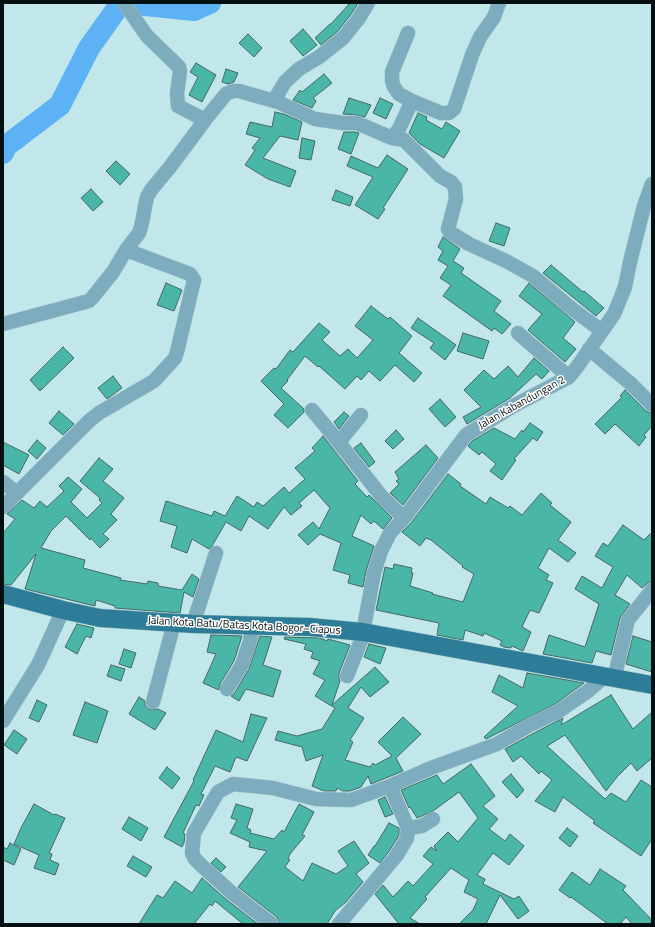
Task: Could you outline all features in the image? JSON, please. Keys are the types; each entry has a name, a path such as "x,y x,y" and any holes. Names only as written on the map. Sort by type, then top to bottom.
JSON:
{"main road":[{"name":"Jalan Kota Batu/Batas Kota Bogor–Ciapus","path":"3,594 100,618 193,624 310,627 363,632 652,685"}],"street":[{"path":"278,102 276,97 285,82 299,69 319,57 343,38 360,18 368,3"},
{"path":"408,33 392,72 392,81 399,94 441,113 449,113 454,109 472,55 480,37 494,17 500,3"},
{"path":"125,4 147,36 179,67 180,72 177,93 178,106 205,120"},
{"path":"3,324 89,301 112,272 142,227 147,197 151,190 222,97 233,91 239,91 278,102 315,119 343,123 357,123 392,138 404,140 440,176 451,182 455,187 456,199 448,229 451,233 469,244 506,261 533,276 571,308 602,331"},
{"path":"392,138 399,129 412,101"},
{"name":"Jalan Kabandungan 2","path":"347,676 362,638 374,573 381,551 390,534 404,518 466,435 515,405 569,377 577,367 614,314 625,287 644,206 652,184"},
{"path":"3,507 89,421 154,381 175,358 194,280 190,274 126,250"},
{"path":"518,333 569,377"},
{"path":"589,349 630,383 652,405"},
{"path":"312,410 382,497 404,518"},
{"path":"339,442 361,415"},
{"path":"3,482 17,493"},
{"path":"193,624 216,554"},
{"path":"272,924 233,894 195,859 192,853 194,833 218,792 233,784 273,788 316,799 351,800 390,786 431,768 497,744 530,725 559,711 609,678 628,620 652,590"},
{"path":"3,721 38,665 63,610"},
{"path":"154,702 174,623"},
{"path":"227,689 242,665 250,641 253,625"},
{"path":"339,924 397,855 407,838 408,828 390,786"},
{"path":"408,828 422,826 433,819"}],"building":[{"path":"350,3 358,3 337,32 321,45 315,38 331,24"},
{"path":"303,29 317,45 303,56 290,41"},
{"path":"248,34 262,48 254,57 239,43"},
{"path":"196,63 216,75 202,102 189,95 198,77 190,72"},
{"path":"226,69 238,73 234,82 228,84 222,82"},
{"path":"324,74 332,83 313,98 316,101 312,108 293,100 300,90 302,92"},
{"path":"349,98 371,105 365,117 343,114"},
{"path":"380,98 393,104 386,119 373,113"},
{"path":"275,112 284,114 302,122 298,140 280,136 263,158 296,171 290,187 268,179 245,165 255,150 252,148 260,138 246,134 250,122 272,127"},
{"path":"418,113 427,117 426,120 442,129 446,122 460,131 444,158 420,144 409,133"},
{"path":"344,132 359,133 351,154 338,149"},
{"path":"302,138 315,141 311,160 299,158"},
{"path":"387,155 408,169 383,208 385,209 378,219 355,205 373,177 347,166 351,156 378,168"},
{"path":"116,161 130,174 120,185 106,171"},
{"path":"91,189 103,202 93,211 81,198"},
{"path":"336,190 353,197 350,206 332,200"},
{"path":"496,223 510,228 504,246 489,241"},
{"path":"443,237 460,249 453,261 464,268 461,273 501,301 494,311 511,324 502,334 494,328 492,331 443,296 451,285 440,278 448,266 438,260 443,251 438,247"},
{"path":"551,265 604,308 596,316 543,273"},
{"path":"166,283 182,290 174,311 157,305"},
{"path":"529,283 575,322 563,338 576,349 565,362 528,330 542,314 519,296"},
{"path":"371,306 388,319 390,317 412,336 399,353 422,373 414,382 395,365 380,381 369,371 361,380 357,376 345,389 305,356 287,380 288,381 281,388 304,409 304,412 288,428 274,415 284,404 261,381 274,368 276,369 290,350 293,352 319,323 330,332 322,340 340,356 348,349 357,358 373,340 355,326"},
{"path":"418,318 456,345 445,360 430,348 434,343 411,328"},
{"path":"463,333 489,341 483,359 457,351"},
{"path":"63,347 74,358 40,391 30,380"},
{"path":"534,358 549,371 542,379 536,374 510,398 467,424 463,417 481,407 464,390 484,370 494,379 508,366 518,377"},
{"path":"113,376 122,388 107,399 98,388"},
{"path":"625,390 646,411 652,414 652,426 644,435 646,437 639,446 615,424 605,434 595,424 622,397 620,396"},
{"path":"440,399 456,417 445,427 429,409"},
{"path":"59,411 74,424 63,435 49,423"},
{"path":"344,412 349,416 339,429 334,422"},
{"path":"530,423 543,432 537,441 533,438 514,459 516,460 502,480 490,471 496,464 482,452 479,455 468,446 472,441 494,428 515,439"},
{"path":"396,430 404,439 393,449 385,441"},
{"path":"323,436 358,481 355,484 367,497 369,495 392,518 383,529 374,521 371,524 361,515 352,536 374,546 366,571 363,587 348,583 350,575 333,570 341,543 320,534 308,545 298,535 313,522 319,529 330,508 314,490 299,503 302,506 291,515 284,507 268,529 249,516 241,531 226,522 209,549 192,539 187,553 171,547 177,526 160,521 166,501 212,516 214,511 225,516 237,496 254,507 257,502 263,506 284,487 289,493 305,479 295,468 315,451 312,448"},
{"path":"37,440 46,448 37,459 28,451"},
{"path":"3,442 29,455 19,474 3,465"},
{"path":"361,443 375,462 369,467 354,448"},
{"path":"426,445 438,458 403,505 390,493 399,484 396,481 399,479 395,472"},
{"path":"99,458 113,469 103,481 124,498 111,514 117,520 103,534 109,539 100,548 66,516 51,531 41,548 85,560 83,568 121,578 120,580 147,584 148,581 158,583 158,586 182,590 192,574 199,579 193,597 184,592 180,613 115,608 115,606 96,600 95,606 25,589 36,554 11,585 3,584 3,533 15,519 7,514 22,500 34,508 40,501 47,507 64,491 59,486 68,477 82,489 71,502 87,518 102,503 99,500 100,498 80,481"},
{"path":"448,474 461,484 460,486 486,504 490,497 508,508 510,506 522,515 541,493 552,503 550,505 571,522 558,540 576,553 568,562 549,548 538,568 549,575 546,580 553,583 539,613 530,610 522,627 531,632 523,651 512,646 511,648 504,647 500,645 502,641 484,633 483,636 465,630 463,640 437,635 439,623 376,610 385,567 393,569 394,564 412,568 411,573 413,573 410,586 433,593 432,594 463,602 474,574 462,567 463,566 431,540 426,538 420,546 402,532 411,523"},
{"path":"623,525 644,540 652,532 652,582 649,582 642,588 627,575 615,595 630,604 620,618 611,655 596,651 592,663 543,654 549,635 585,647 599,604 575,589 582,576 602,588 613,567 595,556 603,543 608,546"},
{"path":"77,624 94,628 91,638 86,636 77,654 65,647"},
{"path":"211,635 242,636 234,661 220,684 219,690 203,683 216,654 207,652"},
{"path":"260,636 272,637 263,665 281,671 273,697 246,689 239,701 231,696 234,694 249,669"},
{"path":"633,636 652,642 652,672 626,664"},
{"path":"285,637 320,638 327,641 328,639 350,645 339,673 340,681 332,705 375,667 389,682 370,697 361,687 348,708 364,718 350,740 353,742 345,760 370,767 373,763 375,765 392,756 378,742 403,717 421,734 396,758 403,771 371,784 368,776 361,787 350,791 343,791 337,788 336,791 324,791 312,786 323,755 306,761 302,747 275,740 278,731 297,736 322,729 335,708 315,696 325,680 313,674 320,661 311,658 313,652 304,649 306,644 284,639"},
{"path":"369,644 386,648 380,664 364,657"},
{"path":"124,649 136,653 131,668 119,664"},
{"path":"111,665 125,669 121,681 107,676"},
{"path":"527,673 584,683 555,704 486,739 484,737 518,706 492,692 499,675 523,688"},
{"path":"611,695 633,729 652,712 652,758 637,771 631,763 606,791 565,735 547,746 605,799 611,793 626,802 641,780 652,787 652,839 641,856 593,823 595,821 563,797 555,812 535,801 552,780 541,771 539,774 521,756 513,762 505,749 563,718 561,725"},
{"path":"139,697 145,701 147,708 151,710 158,709 166,713 155,730 129,714"},
{"path":"37,700 47,705 39,722 29,718"},
{"path":"85,702 108,711 97,743 73,735"},
{"path":"251,714 267,718 247,761 236,757 230,772 215,766 201,794 204,795 199,806 196,805 183,833 185,834 182,847 164,837 194,781 193,780 216,730 243,742"},
{"path":"14,730 27,739 17,754 4,745"},
{"path":"471,764 495,796 483,806 498,819 489,829 505,841 510,834 524,846 509,865 493,853 477,875 485,879 483,884 514,899 519,896 529,911 518,919 500,895 486,924 459,924 473,910 478,899 464,892 469,880 451,868 425,897 427,899 410,918 420,924 399,924 375,894 383,885 393,897 408,881 413,886 433,864 423,856 431,847 437,851 434,846 448,832 458,842 478,818 459,792 433,811 417,818 410,807 409,808 401,790 437,775 443,784"},
{"path":"167,767 180,778 172,789 159,778"},
{"path":"511,774 524,790 517,798 502,782"},
{"path":"385,797 393,814 385,817 378,800"},
{"path":"34,804 54,815 55,814 65,818 49,853 52,854 50,860 59,864 55,875 34,868 39,855 14,844"},
{"path":"236,804 253,809 247,828 251,830 250,833 274,839 282,830 284,832 299,804 314,812 302,835 305,836 290,854 288,859 290,860 285,867 303,881 312,863 336,874 348,866 338,851 354,841 369,863 356,874 363,882 346,902 335,911 327,924 280,924 277,917 238,887 267,851 249,847 250,842 230,833 237,820 231,818"},
{"path":"129,817 148,828 141,841 122,829"},
{"path":"389,823 399,828 399,835 380,863 368,855"},
{"path":"567,828 578,836 570,847 559,838"},
{"path":"10,843 21,849 14,865 3,860 3,847 7,849"},
{"path":"133,856 152,867 146,877 127,866"},
{"path":"216,858 226,867 221,872 211,863"},
{"path":"600,869 626,886 623,890 652,920 652,924 632,924 626,917 620,924 608,924 559,890 572,872 590,885"},
{"path":"202,878 228,901 258,924 243,924 215,901 212,906 210,904 194,924 139,924 157,895 163,898 175,881 192,893"}],"waterway":[{"path":"3,153 6,146 60,105 89,48 121,3"},
{"path":"125,3 194,10 210,3"}]}
